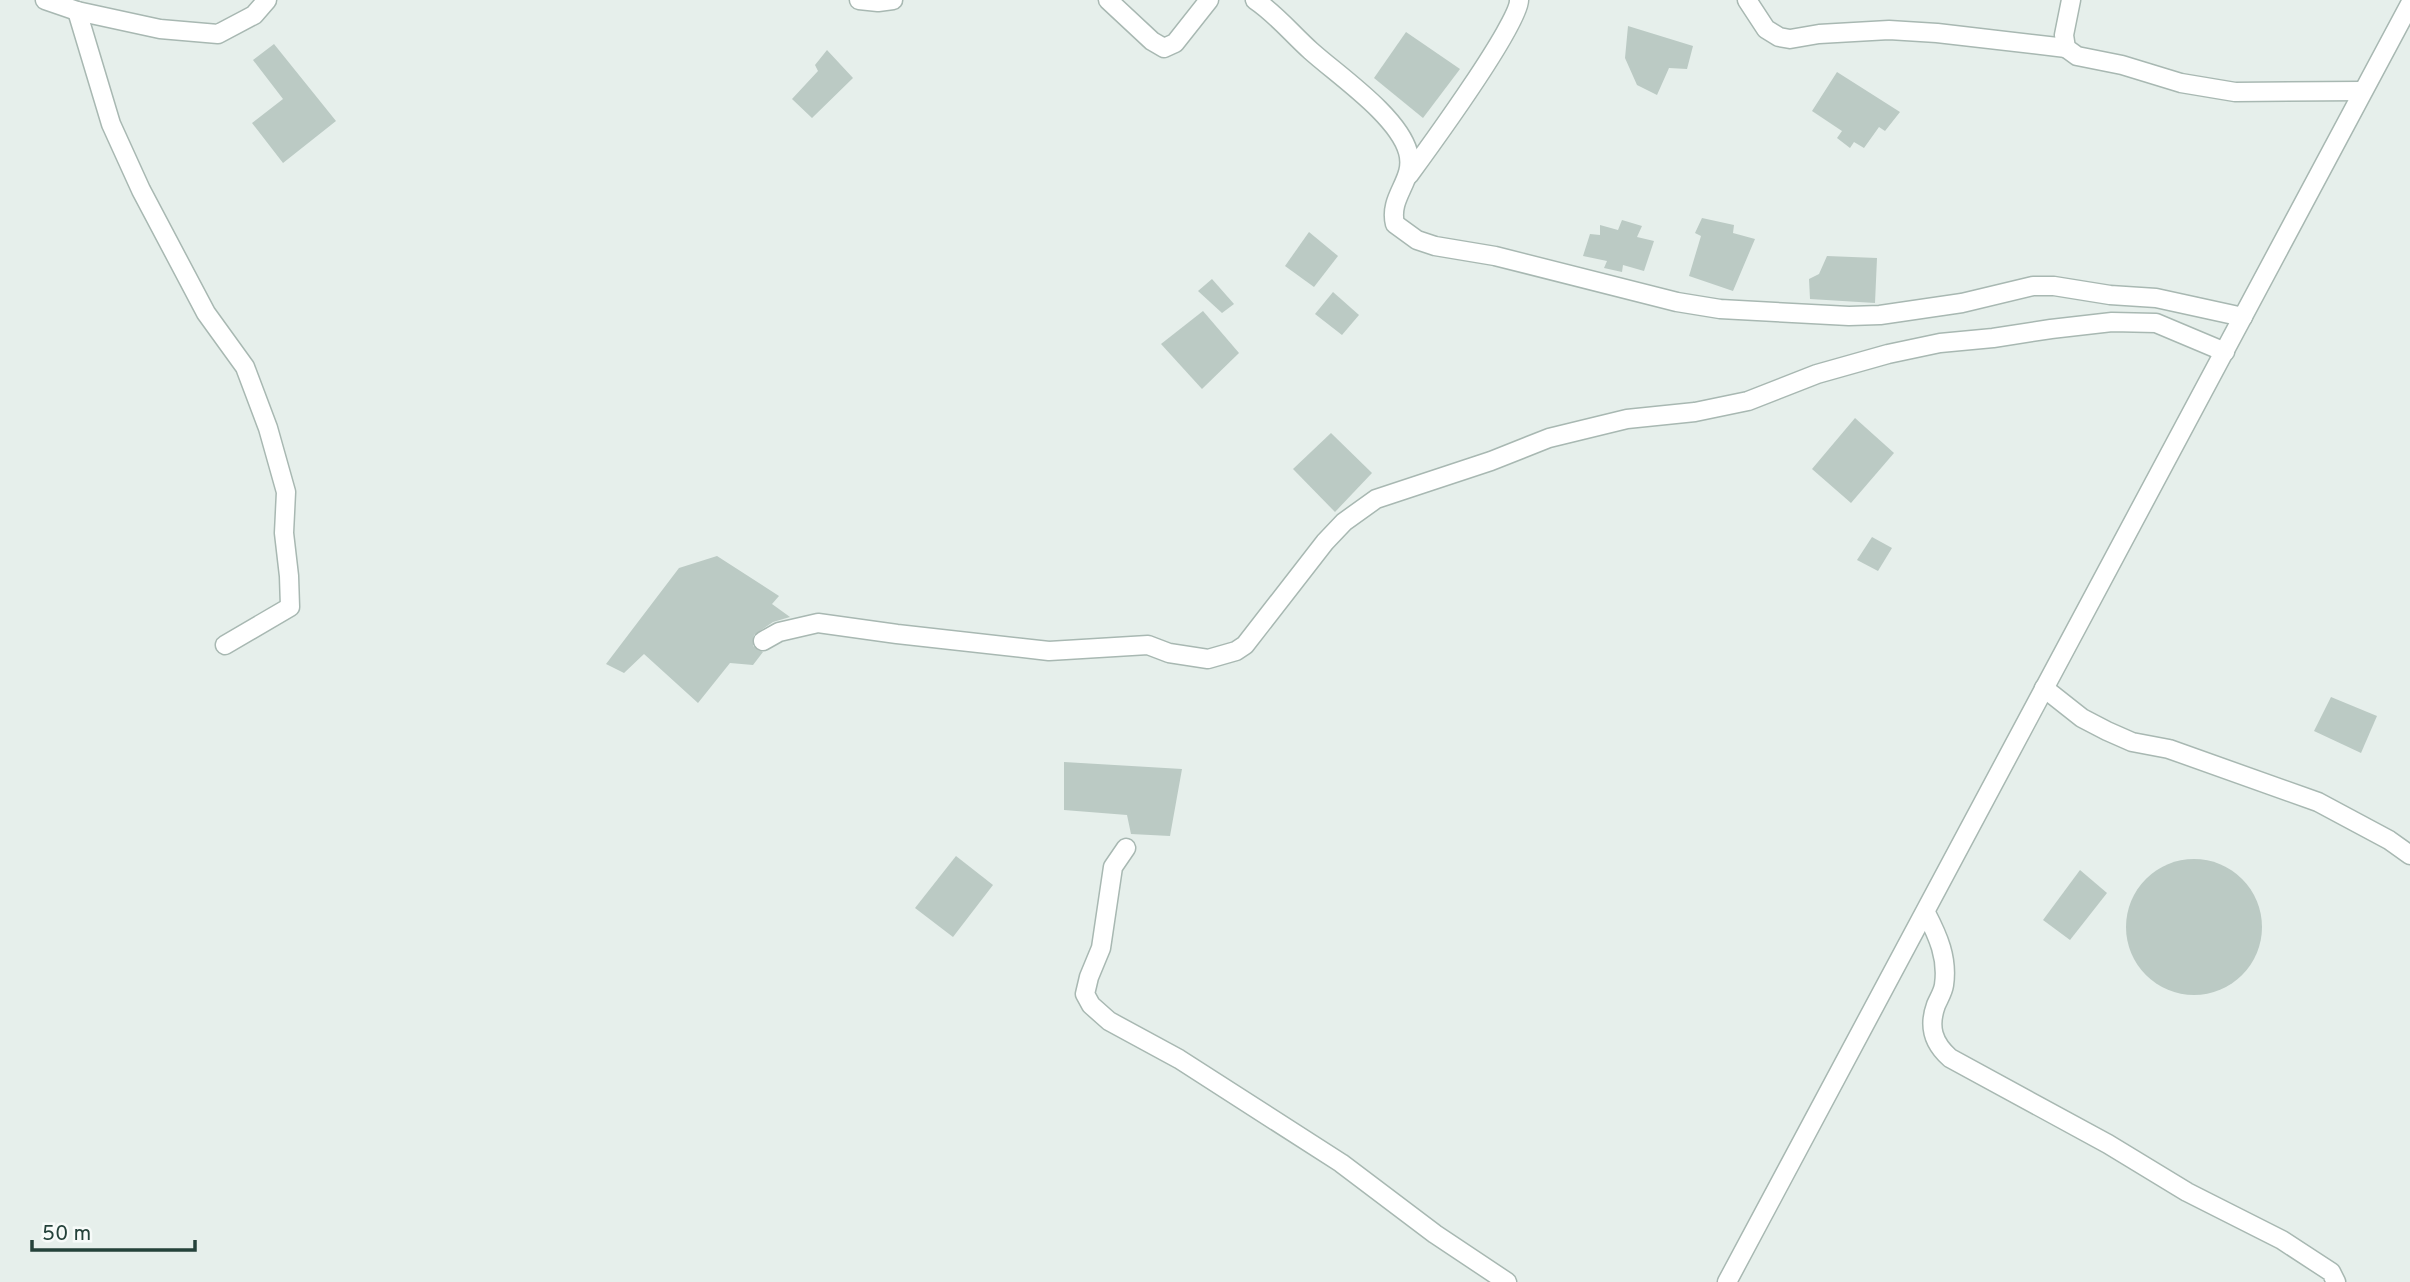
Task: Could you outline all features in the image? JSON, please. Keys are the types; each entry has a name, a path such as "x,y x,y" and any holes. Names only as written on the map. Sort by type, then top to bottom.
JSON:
{"street":[{"path":"45,0 77,11 160,29 218,34 254,15 267,0"},
{"path":"859,0 893,0"},
{"path":"1108,0 1152,41 1164,48 1175,43 1209,0"},
{"path":"1255,0 1385,116 1409,153 1409,175"},
{"path":"1519,0 1514,17 1493,52 1409,175 1392,213 1395,224 1417,240 1564,272 1677,302 1760,312 1880,315 1962,303 2034,286 2054,286 2110,295 2156,298 2243,317"},
{"path":"1747,0 1766,29 1779,37 1889,30 1937,33 2066,48 2077,55 2181,83 2235,92 2362,92"},
{"path":"2066,48 2064,35 2071,0"},
{"path":"1727,1282 2410,4"},
{"path":"77,11 111,124 141,190 206,313 245,367 268,428 286,492 284,533 290,607 225,645"},
{"path":"763,640 779,632 818,623 1049,651 1148,645 1169,653 1208,659 1236,651 1245,645 1325,542 1344,522 1376,499 1491,461 1549,438 1627,419 1695,412 1748,401 1817,374 1940,343 2112,322 2156,323 2225,352"},
{"path":"2044,688 2081,718 2132,742 2169,749 2318,802 2389,840 2410,855"},
{"path":"1126,848 1113,867 1101,948 1085,994 1091,1006 1109,1020 1179,1059 1341,1163 1436,1234 1507,1282"},
{"path":"1926,913 1938,936 1944,962 1944,988 1931,1023 1934,1038 1950,1058 2108,1144 2199,1198 2282,1240 2333,1277 2349,1282"}],"building":[{"path":"1628,26 1693,46 1687,69 1669,68 1657,95 1637,85 1625,58"},
{"path":"1406,32 1460,69 1423,118 1374,78"},
{"path":"274,44 336,121 283,163 252,123 283,99 253,60"},
{"path":"827,50 853,78 812,118 792,99 818,71 815,65"},
{"path":"1837,72 1900,112 1885,131 1879,127 1864,148 1854,142 1850,148 1837,138 1842,131 1812,111"},
{"path":"1702,218 1734,225 1733,233 1755,239 1733,291 1689,276 1701,236 1695,233"},
{"path":"1622,220 1642,226 1637,237 1654,241 1644,271 1623,265 1622,272 1604,268 1607,261 1583,256 1590,234 1600,235 1600,225 1618,230"},
{"path":"1309,232 1338,256 1314,287 1285,266"},
{"path":"1827,256 1877,258 1875,303 1810,299 1809,279 1819,274"},
{"path":"1212,279 1234,304 1222,313 1198,291"},
{"path":"1333,292 1359,315 1342,335 1315,314"},
{"path":"1203,311 1239,353 1202,389 1161,344"},
{"path":"1855,418 1894,453 1851,503 1812,469"},
{"path":"1331,433 1372,473 1335,512 1293,469"},
{"path":"1872,537 1892,548 1878,571 1857,560"},
{"path":"717,556 779,596 772,604 790,617 773,622 754,635 753,646 763,652 753,665 730,663 698,703 644,654 624,673 606,664 679,568"},
{"path":"2331,697 2377,716 2361,753 2314,731"},
{"path":"1064,762 1182,769 1170,836 1131,834 1127,815 1064,810"},
{"path":"956,856 993,885 953,937 915,908"},
{"path":"2194,859 2220,864 2242,879 2257,901 2262,927 2257,953 2242,975 2220,990 2194,995 2168,990 2146,975 2131,953 2126,927 2131,901 2146,879 2168,864"},
{"path":"2080,870 2107,893 2070,940 2043,920"}]}
